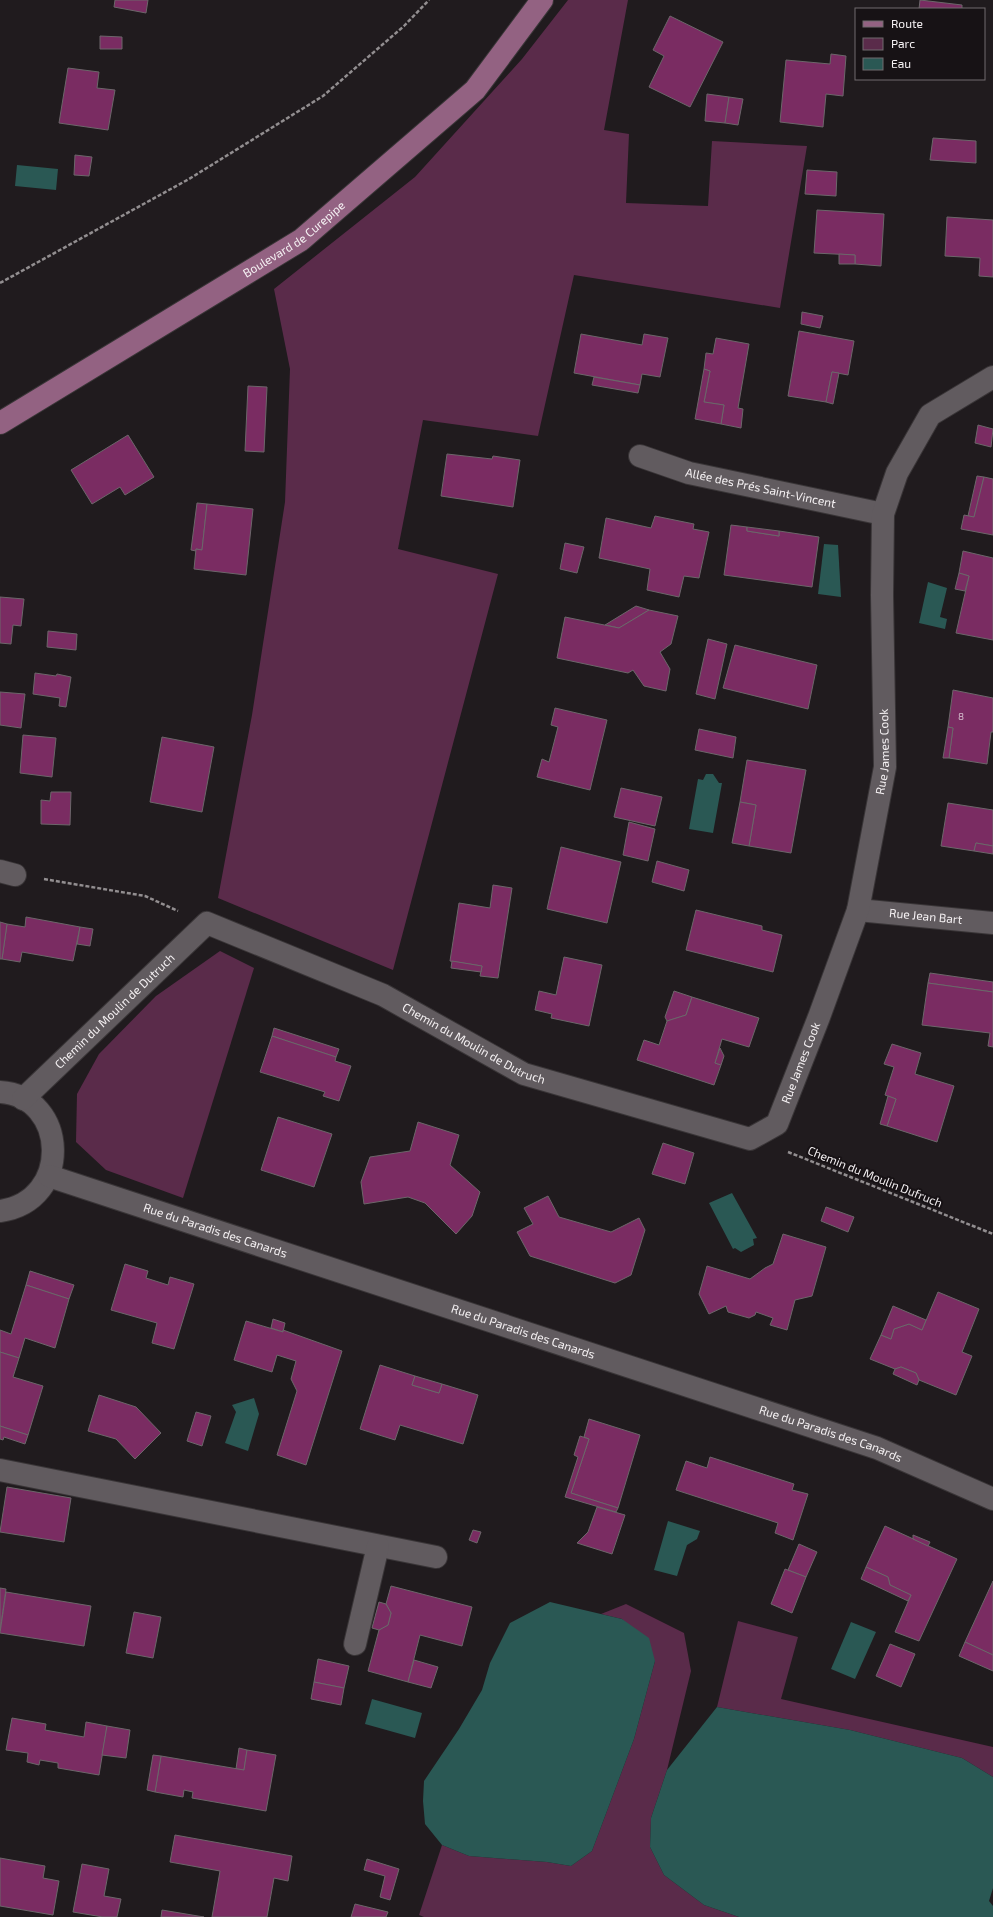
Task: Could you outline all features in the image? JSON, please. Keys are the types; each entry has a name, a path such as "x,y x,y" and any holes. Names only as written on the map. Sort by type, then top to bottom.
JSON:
{"main road":[{"name":"Boulevard de Curepipe","path":"0,423 301,240 475,90 542,0"}],"street":[{"name":"Rue James Cook","path":"750,1139 777,1124 820,1016 858,910 885,767 882,595 883,514 897,473 930,415 993,377"},
{"name":"Allée des Prés Saint-Vincent","path":"640,456 689,473 883,514"},
{"name":"Rue Jean Bart","path":"858,910 993,923"},
{"name":"Chemin du Moulin de Dutruch","path":"23,1099 207,924 384,995 524,1074 750,1139"},
{"path":"0,1092 23,1099 37,1110 47,1124 53,1141 54,1159 49,1176 40,1191 26,1203 10,1210 0,1211"},
{"name":"Rue du Paradis des Canards","path":"49,1176 877,1448 993,1499"},
{"path":"0,1470 436,1557"},
{"path":"355,1644 378,1546"}],"path":[{"path":"0,283 189,179 323,96 404,26 429,0"},
{"path":"8,873 145,896 207,924"},
{"name":"Chemin du Moulin Dufruch","path":"750,1139 804,1158 993,1234"}],"green space":[{"path":"568,0 628,0 604,130 629,134 626,203 708,206 712,141 807,146 780,308 574,275 538,436 423,420 398,549 498,574 393,970 218,898 252,715 285,502 290,369 274,289 415,177 522,59"},
{"path":"220,951 254,968 183,1198 106,1170 76,1142 77,1094 99,1054 156,996"},
{"path":"626,1604 684,1633 691,1671 667,1770 651,1818 650,1847 664,1875 704,1905 739,1917 424,1917 419,1915 442,1845 469,1856 547,1862 571,1866 592,1851 634,1739 655,1661 622,1619 601,1614"},
{"path":"738,1621 798,1637 781,1699 993,1747 993,1777 962,1758 850,1730 717,1707"}],"water":[{"path":"17,165 58,169 56,190 15,186"},
{"path":"824,544 838,545 841,597 818,594"},
{"path":"928,582 947,588 940,617 947,619 945,629 919,623"},
{"path":"706,774 713,774 719,783 722,783 713,833 689,829 698,779 703,780"},
{"path":"732,1193 757,1238 753,1239 754,1245 741,1252 735,1248 733,1249 709,1203"},
{"path":"254,1398 259,1414 248,1451 225,1443 236,1412 232,1405"},
{"path":"668,1521 700,1531 697,1539 687,1545 677,1576 654,1570"},
{"path":"550,1602 622,1619 649,1638 655,1661 634,1739 592,1851 571,1866 547,1862 469,1856 442,1845 425,1824 423,1801 424,1781 459,1729 482,1690 490,1663 510,1623"},
{"path":"851,1622 876,1632 855,1679 831,1669"},
{"path":"372,1699 422,1713 415,1738 365,1724"},
{"path":"717,1707 850,1730 962,1758 993,1777 993,1888 989,1901 993,1906 993,1917 739,1917 704,1905 664,1875 650,1847 651,1818 667,1770"}],"building":[{"path":"115,0 148,0 146,13 114,7"},
{"path":"920,0 962,5 962,8 919,8"},
{"path":"670,16 723,42 690,107 649,87 664,56 653,50"},
{"path":"100,36 122,37 122,49 100,49"},
{"path":"831,54 846,56 843,96 826,94 823,127 780,122 786,60 830,64"},
{"path":"68,68 99,72 97,88 115,90 108,130 59,123"},
{"path":"707,94 729,97 725,123 705,121"},
{"path":"729,97 743,99 738,125 725,123"},
{"path":"933,138 976,141 976,163 930,160"},
{"path":"75,155 92,157 89,176 74,175"},
{"path":"807,170 837,172 836,196 805,194"},
{"path":"817,210 884,214 881,266 855,264 855,255 814,253"},
{"path":"947,217 993,220 993,277 979,276 980,258 945,256"},
{"path":"839,254 855,255 855,264 839,264"},
{"path":"802,312 823,316 820,328 801,324"},
{"path":"799,331 854,341 848,375 832,372 826,402 788,396"},
{"path":"581,334 642,345 644,334 668,338 660,377 642,374 640,385 574,373"},
{"path":"716,338 749,344 738,408 743,409 741,428 721,424 724,405 704,402 710,371 704,369 706,353 713,354"},
{"path":"704,369 710,371 704,402 724,405 721,424 695,419"},
{"path":"832,372 839,373 833,404 826,402"},
{"path":"594,377 640,385 638,393 592,385"},
{"path":"248,386 267,387 264,452 245,451"},
{"path":"978,425 993,429 991,447 975,443"},
{"path":"128,435 154,477 125,495 120,487 92,504 71,470"},
{"path":"447,454 492,459 493,456 520,460 513,507 441,496"},
{"path":"977,476 984,477 974,517 968,516"},
{"path":"984,477 993,479 993,535 961,529 964,515 974,517"},
{"path":"197,503 207,504 202,550 196,549 196,551 191,550"},
{"path":"207,504 253,509 246,575 194,569 196,549 202,550"},
{"path":"655,516 694,524 693,529 709,532 699,578 684,576 679,597 647,590 650,569 599,558 606,518 651,528"},
{"path":"731,525 747,527 747,531 779,536 779,531 819,537 812,587 724,575"},
{"path":"747,527 779,531 779,536 747,531"},
{"path":"565,543 584,547 577,573 560,569"},
{"path":"963,551 993,558 993,640 956,633 969,576 959,573"},
{"path":"959,573 969,576 965,591 955,589"},
{"path":"0,597 24,599 21,626 13,625 11,644 0,643"},
{"path":"636,606 649,610 619,628 605,625"},
{"path":"649,610 678,616 671,644 660,652 670,669 666,691 644,686 633,670 628,673 557,658 565,617 619,628"},
{"path":"48,631 77,634 76,650 47,647"},
{"path":"708,639 727,644 715,699 696,694"},
{"path":"735,645 817,665 808,709 723,688"},
{"path":"35,673 56,676 57,674 71,677 66,707 59,706 60,698 33,694"},
{"path":"953,690 993,698 993,732 991,732 987,764 949,758 953,728 948,727"},
{"path":"0,692 25,694 21,728 0,725"},
{"path":"555,708 607,720 590,790 537,777 542,759 549,762 558,727 551,725"},
{"path":"948,727 953,728 949,758 943,758"},
{"path":"699,729 736,737 733,758 695,750"},
{"path":"23,735 56,738 52,777 20,773"},
{"path":"162,737 214,747 202,812 150,802"},
{"path":"747,760 806,770 791,853 749,846 756,805 740,802"},
{"path":"621,788 662,797 655,826 614,817"},
{"path":"51,792 71,792 70,825 41,824 41,800 50,801"},
{"path":"740,802 756,805 749,846 732,843"},
{"path":"948,803 993,810 993,846 976,843 974,851 941,846"},
{"path":"629,822 655,829 648,861 623,855"},
{"path":"976,843 993,846 993,854 974,851"},
{"path":"561,847 621,862 607,923 547,909"},
{"path":"657,861 689,870 684,891 652,882"},
{"path":"493,885 512,888 498,978 480,976 482,966 450,961 459,903 490,908"},
{"path":"696,910 762,926 762,930 782,935 773,972 686,950"},
{"path":"26,917 80,927 73,961 22,952 20,962 2,959 7,924 25,927"},
{"path":"0,922 7,924 2,959 0,959"},
{"path":"80,927 93,929 90,946 77,944"},
{"path":"564,957 602,965 589,1026 551,1018 552,1014 535,1010 539,991 556,995"},
{"path":"452,961 482,966 481,972 451,968"},
{"path":"930,973 993,982 993,992 928,983"},
{"path":"928,983 993,992 993,1047 988,1046 990,1033 922,1025"},
{"path":"674,991 692,997 686,1015 667,1021 665,1017"},
{"path":"692,997 759,1018 749,1047 722,1039 715,1063 721,1065 714,1085 637,1060 644,1040 659,1045 667,1021 686,1015"},
{"path":"274,1028 339,1049 336,1057 272,1036"},
{"path":"272,1036 336,1057 335,1061 351,1066 339,1101 323,1096 325,1092 260,1072"},
{"path":"892,1044 921,1053 915,1074 954,1086 937,1142 887,1126 896,1099 885,1095 894,1067 884,1064"},
{"path":"720,1048 724,1056 721,1065 715,1063"},
{"path":"888,1096 896,1099 887,1126 880,1124"},
{"path":"278,1117 332,1134 314,1187 261,1170"},
{"path":"418,1122 459,1135 450,1165 480,1192 472,1216 456,1234 425,1203 408,1197 364,1204 361,1182 370,1157 410,1151"},
{"path":"663,1143 694,1153 685,1184 652,1174"},
{"path":"548,1196 559,1217 611,1232 639,1218 645,1230 631,1275 615,1283 530,1256 517,1232 533,1224 524,1208"},
{"path":"826,1207 854,1217 848,1232 821,1221"},
{"path":"783,1234 826,1247 812,1296 795,1300 787,1330 770,1325 773,1318 756,1312 755,1315 749,1318 728,1312 726,1306 709,1314 699,1294 707,1266 750,1279 773,1264"},
{"path":"125,1264 148,1271 146,1278 168,1285 170,1277 194,1284 174,1349 152,1343 157,1323 111,1310"},
{"path":"30,1271 74,1285 69,1299 26,1285"},
{"path":"26,1285 69,1299 55,1348 25,1338 19,1358 0,1352 0,1330 11,1334"},
{"path":"938,1292 979,1309 962,1352 972,1356 956,1395 919,1380 916,1373 901,1367 895,1369 870,1359 881,1335 891,1339 894,1329 909,1324 922,1330"},
{"path":"893,1306 926,1320 922,1330 909,1324 894,1329 891,1339 881,1335"},
{"path":"273,1319 285,1323 283,1332 271,1328"},
{"path":"246,1321 283,1332 283,1330 342,1351 306,1465 277,1455 297,1391 291,1379 296,1361 277,1355 272,1372 234,1360"},
{"path":"0,1352 19,1358 13,1377 43,1386 28,1435 0,1426"},
{"path":"380,1365 415,1376 412,1385 439,1393 442,1384 478,1395 463,1444 400,1425 395,1440 360,1429"},
{"path":"901,1367 916,1373 919,1380 917,1385 893,1374 895,1369"},
{"path":"415,1376 442,1384 439,1393 412,1385"},
{"path":"99,1395 136,1407 161,1433 135,1459 116,1439 88,1431"},
{"path":"196,1412 211,1416 202,1446 187,1441"},
{"path":"589,1419 640,1435 618,1508 571,1493 589,1439 584,1437"},
{"path":"0,1426 28,1435 25,1444 4,1437 3,1440 0,1439"},
{"path":"580,1436 589,1439 571,1493 618,1508 616,1512 565,1497 578,1457 574,1455"},
{"path":"710,1457 794,1484 792,1490 808,1494 793,1540 775,1533 778,1523 676,1490 686,1461 707,1468"},
{"path":"7,1487 71,1498 64,1542 0,1532"},
{"path":"597,1507 625,1515 612,1554 577,1543 588,1532"},
{"path":"885,1526 957,1559 919,1641 895,1632 911,1595 890,1585 888,1577 866,1567"},
{"path":"473,1530 481,1532 477,1543 469,1540"},
{"path":"913,1535 930,1542 928,1546 913,1539"},
{"path":"799,1544 817,1552 806,1577 788,1570"},
{"path":"866,1567 888,1577 890,1585 911,1595 908,1601 861,1579"},
{"path":"785,1569 806,1577 792,1613 771,1604"},
{"path":"993,1581 993,1655 965,1642"},
{"path":"391,1586 472,1607 462,1646 420,1635 408,1682 368,1671 379,1630 388,1625 391,1613 386,1604"},
{"path":"0,1588 6,1589 0,1631"},
{"path":"6,1592 91,1606 84,1646 0,1633"},
{"path":"379,1602 386,1604 391,1613 388,1625 379,1630 372,1628"},
{"path":"134,1612 161,1617 153,1658 126,1653"},
{"path":"965,1642 993,1655 993,1671 959,1656"},
{"path":"890,1644 915,1654 901,1687 876,1676"},
{"path":"318,1659 349,1666 344,1688 314,1682"},
{"path":"414,1660 438,1667 431,1688 408,1682"},
{"path":"314,1682 344,1688 341,1705 311,1699"},
{"path":"12,1718 46,1724 45,1730 84,1737 86,1722 107,1726 99,1775 58,1768 58,1763 40,1760 39,1765 27,1762 28,1753 6,1750"},
{"path":"107,1726 130,1730 126,1758 102,1755"},
{"path":"239,1748 247,1750 244,1770 236,1769"},
{"path":"247,1750 276,1755 266,1811 192,1798 193,1792 184,1790 183,1797 155,1792 161,1756 244,1770"},
{"path":"153,1755 161,1756 155,1792 147,1790"},
{"path":"175,1835 292,1856 288,1881 274,1878 267,1917 212,1917 220,1871 170,1862"},
{"path":"0,1858 45,1866 43,1878 59,1881 53,1915 0,1906"},
{"path":"367,1859 399,1869 390,1900 380,1897 385,1876 364,1870"},
{"path":"82,1864 109,1869 104,1896 121,1899 117,1917 103,1917 73,1912"},
{"path":"355,1904 388,1912 386,1917 351,1917"},
{"path":"162,1910 204,1917 161,1917"}]}
